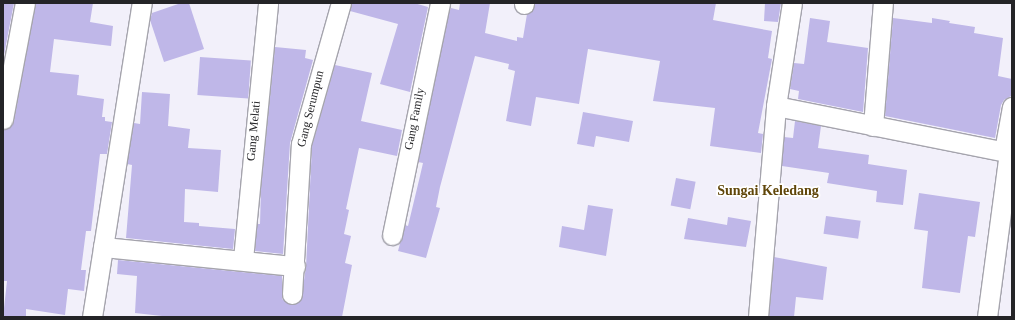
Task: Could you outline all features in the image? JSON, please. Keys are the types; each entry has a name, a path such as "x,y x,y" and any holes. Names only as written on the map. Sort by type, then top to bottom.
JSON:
{"street":[{"path":"3,119 25,3"},
{"path":"92,317 142,3"},
{"name":"Gang Melati","path":"244,259 268,3"},
{"name":"Gang Serumpun","path":"292,294 295,266 301,144 341,3"},
{"name":"Gang Family","path":"392,235 440,3"},
{"path":"758,317 776,106 792,3"},
{"path":"873,126 883,3"},
{"path":"776,106 1008,152"},
{"path":"987,317 1008,152 1012,107"},
{"path":"104,247 244,259 295,266"}],"building":[{"path":"3,3 14,3 3,60"},
{"path":"36,3 93,3 90,22 113,26 111,46 54,39 50,72 79,75 77,95 104,99 102,117 105,117 105,121 112,122 107,154 100,154 91,231 86,231 81,270 86,270 84,291 68,289 65,315 26,309 26,317 3,317 7,281 3,281 3,130 11,126 14,121"},
{"path":"181,3 189,3 204,49 164,62 150,20 152,13"},
{"path":"352,3 414,3 428,7 410,92 380,84 398,24 350,11"},
{"path":"460,3 490,3 485,33 517,41 517,37 523,38 527,14 533,10 535,3 716,3 713,20 772,31 768,58 772,59 758,133 763,134 761,153 710,146 715,108 653,101 660,61 588,49 579,104 536,97 531,126 506,121 515,71 508,69 509,64 475,56 440,187 436,207 440,208 426,258 398,251 405,225 408,226 423,163 418,162 449,12 451,8 459,10"},
{"path":"765,3 781,3 778,22 764,21"},
{"path":"810,18 830,21 827,42 868,48 863,112 798,99 799,91 790,89 794,63 804,64"},
{"path":"893,18 932,23 932,18 950,21 949,23 975,27 974,33 1003,38 998,76 1012,79 1012,88 1011,96 1004,100 1001,105 995,138 885,116"},
{"path":"275,47 306,50 305,58 313,60 290,143 283,254 255,251 257,224 260,224 261,188"},
{"path":"200,57 251,61 248,98 197,95"},
{"path":"335,65 372,73 361,121 402,130 397,156 359,148 346,209 349,210 344,234 351,236 345,263 352,265 342,317 171,317 135,313 137,276 117,274 118,260 282,276 282,299 291,305 301,300 306,267 312,146"},
{"path":"142,92 170,94 168,126 190,129 188,148 221,150 218,192 185,189 184,222 199,223 199,226 235,229 233,249 126,238 132,165 127,164 134,123 140,124"},
{"path":"583,112 633,121 629,142 596,136 594,147 577,144"},
{"path":"795,121 821,126 818,148 869,155 868,164 907,170 903,205 876,202 877,191 827,183 829,173 782,166 784,137 793,138"},
{"path":"676,178 696,182 690,209 671,205"},
{"path":"919,193 980,202 975,237 968,236 960,293 922,288 928,231 914,229"},
{"path":"588,205 613,209 606,256 559,247 562,226 584,230"},
{"path":"826,216 861,221 858,239 823,234"},
{"path":"728,217 751,221 746,247 684,239 688,218 727,225"},
{"path":"774,257 827,267 823,300 796,297 794,317 769,317"}],"district":[{"name":"Sungai Keledang","path":"768,191"}]}
